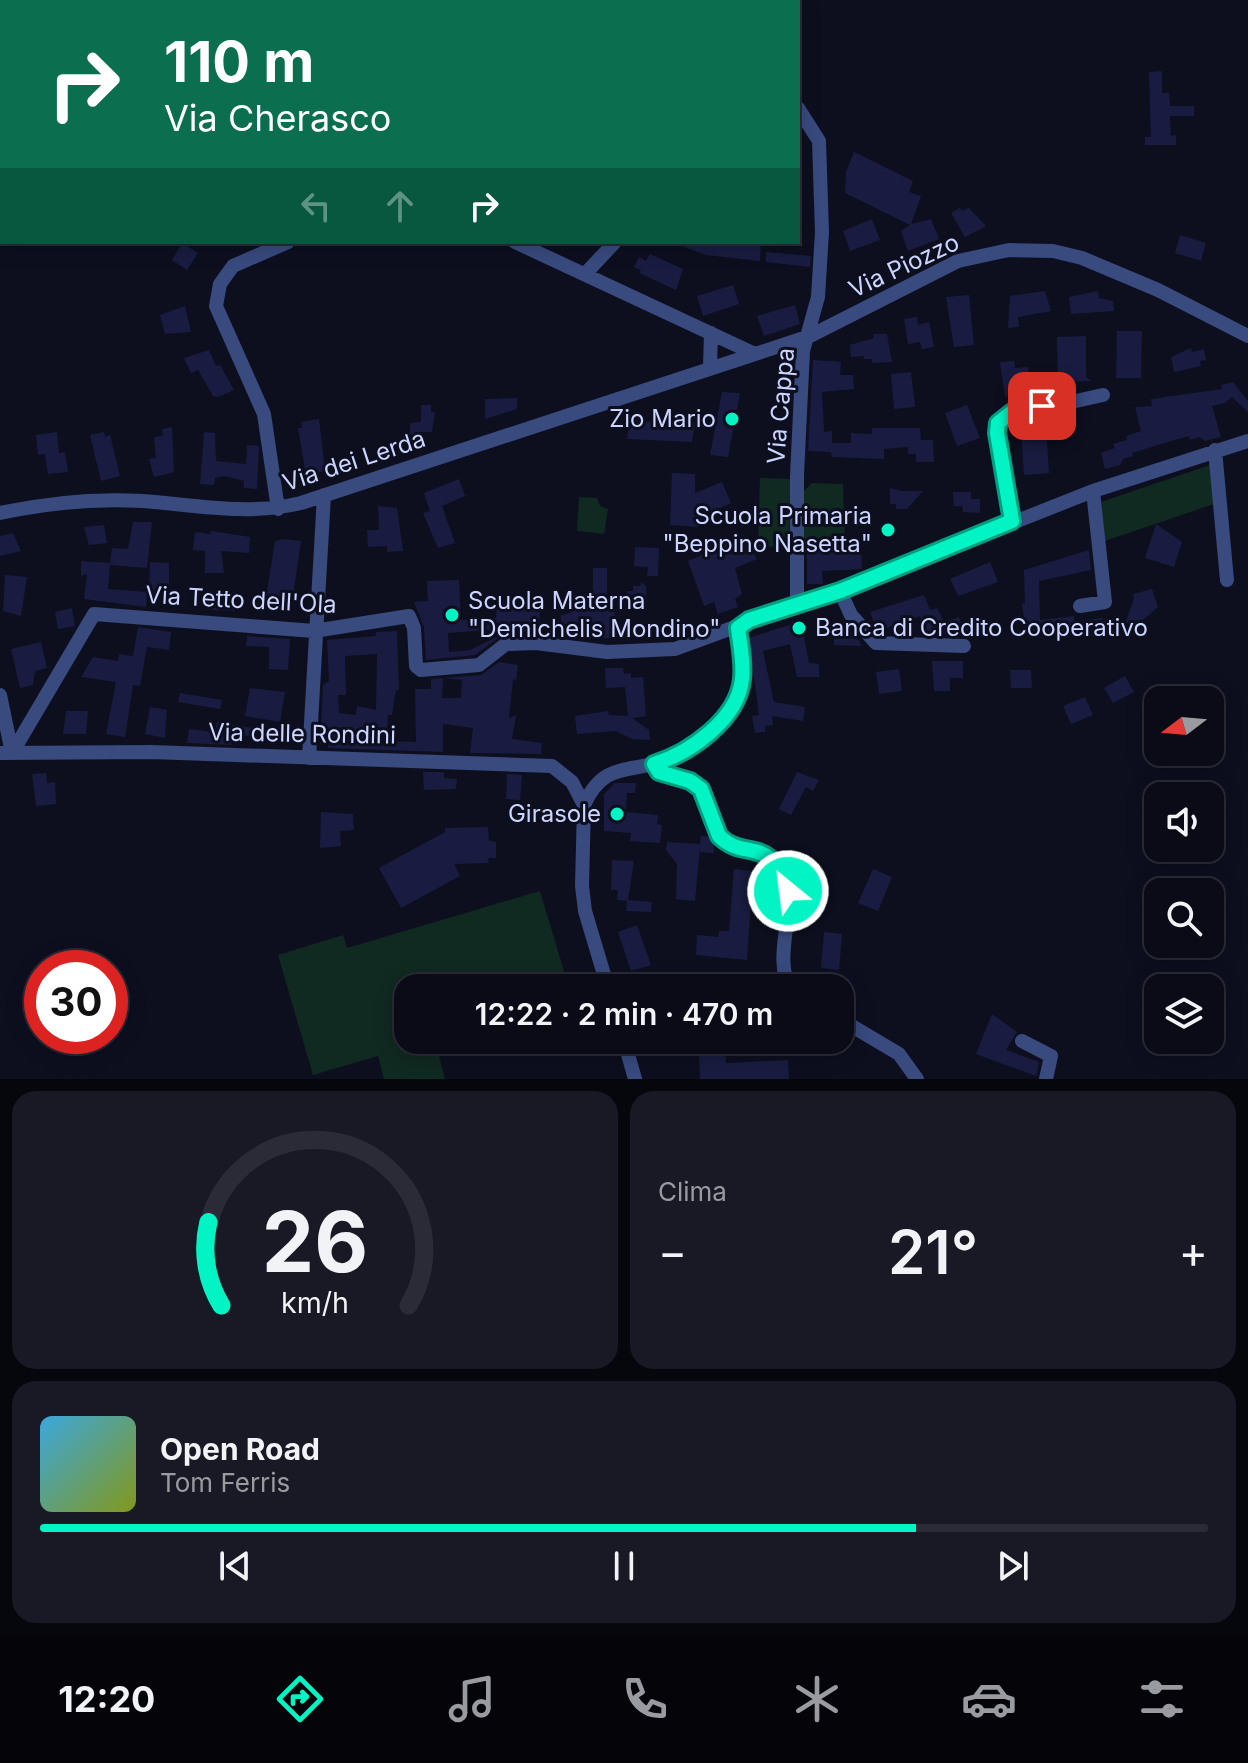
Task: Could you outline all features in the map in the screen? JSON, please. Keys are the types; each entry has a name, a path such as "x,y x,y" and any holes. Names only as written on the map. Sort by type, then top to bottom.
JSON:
{"street":[{"name":"Via Cappa","path":"797,604 797,475 803,351 810,336 818,297 822,232 819,141 800,111"},
{"path":"278,509 264,414 216,306 220,284 233,266 283,244"},
{"path":"524,244 546,249 585,274 755,354"},
{"path":"585,274 613,244"},
{"name":"Via Piozzo","path":"755,354 810,336 958,261 1033,249 1082,258 1127,276 1248,336"},
{"path":"710,367 711,333"},
{"name":"Via dei Lerda","path":"0,513 73,501 138,501 243,511 278,509 755,354"},
{"path":"1012,521 997,433 1003,417 1103,395"},
{"path":"604,974 583,899 584,805 589,793 608,774 673,758 696,743 731,708 742,679 738,628 749,620 840,591 1093,491 1248,441"},
{"path":"1215,450 1227,580"},
{"path":"1080,606 1105,602 1093,491"},
{"path":"309,758 324,495"},
{"path":"840,591 851,615 876,643 964,646"},
{"name":"Via Tetto dell'Ola","path":"6,753 94,614 314,631 409,616 414,628 416,666 421,670 479,665 506,644 640,651 675,649 738,628"},
{"path":"0,695 6,753"},
{"name":"Via delle Rondini","path":"6,753 151,752 552,766 572,782 584,805"},
{"path":"654,764 659,772 690,781 701,789 719,836 725,842 756,849 779,867 788,891 785,974"},
{"path":"854,1027 899,1054 917,1079"},
{"path":"1022,1041 1051,1056 1046,1079"},
{"path":"628,1054 635,1079"}],"green space":[{"path":"1210,465 1214,504 1105,541 1101,502"},
{"path":"760,478 791,479 789,547 758,546"},
{"path":"812,483 843,484 845,541 803,544 801,494"},
{"path":"579,497 597,498 600,506 608,509 604,534 577,531"},
{"path":"540,891 565,974 394,974 394,1054 446,1054 439,1056 445,1079 384,1079 378,1056 313,1075 278,955 343,935 347,948"}],"building":[{"path":"1162,71 1162,93 1169,93 1170,106 1194,106 1194,116 1170,116 1171,136 1176,135 1176,145 1145,145 1145,137 1151,137 1149,72"},
{"path":"854,152 913,181 909,192 921,196 911,224 931,219 939,239 908,251 901,231 910,225 845,193 846,172"},
{"path":"960,208 962,211 969,208 986,226 965,237 951,213"},
{"path":"872,219 880,240 850,251 843,231"},
{"path":"1180,235 1206,243 1201,261 1175,253"},
{"path":"181,244 198,253 187,270 172,260"},
{"path":"676,244 761,244 760,261 706,255"},
{"path":"766,252 811,256 810,267 766,262"},
{"path":"650,254 683,269 676,290 639,273 641,270 634,267 639,257 646,261"},
{"path":"733,285 739,304 703,316 697,296"},
{"path":"1045,291 1051,311 1018,317 1019,327 1008,328 1010,296"},
{"path":"1098,291 1099,298 1113,301 1114,311 1071,314 1069,297"},
{"path":"969,295 974,345 954,347 946,297"},
{"path":"795,305 800,324 764,336 757,316"},
{"path":"185,306 191,332 165,334 160,315"},
{"path":"917,317 918,325 929,322 934,347 922,349 920,342 908,344 904,319"},
{"path":"1117,331 1142,331 1141,378 1116,378"},
{"path":"873,334 887,334 892,362 872,363 872,359 864,359 864,356 851,357 850,345 874,338"},
{"path":"1086,336 1086,377 1091,381 1058,382 1057,337"},
{"path":"1191,348 1192,352 1204,349 1206,360 1200,361 1201,366 1174,372 1171,357"},
{"path":"209,350 216,366 220,365 234,390 218,397 213,396 198,370 191,373 184,358"},
{"path":"813,360 841,362 840,375 853,375 854,389 822,392 824,432 832,431 832,443 851,443 851,433 872,434 872,428 920,428 921,440 933,440 934,462 916,462 916,454 908,454 908,447 884,449 884,459 832,457 831,452 808,451"},
{"path":"1014,361 1015,368 1028,367 1031,388 1019,389 1019,395 1005,397 1000,362"},
{"path":"911,372 915,407 894,409 891,374"},
{"path":"1233,382 1248,401 1248,412 1232,397 1225,403 1212,406 1221,437 1205,441 1200,437 1190,440 1189,436 1132,453 1133,456 1123,459 1120,465 1105,469 1101,453 1115,448 1113,444 1127,440 1126,436 1141,431 1135,407 1152,406 1151,399 1222,389 1221,385"},
{"path":"722,392 740,393 728,457 710,455"},
{"path":"517,398 517,409 485,419 485,399"},
{"path":"421,405 431,405 431,412 435,412 432,432 420,432 420,437 410,437 410,423 421,422"},
{"path":"967,405 980,438 957,446 945,413"},
{"path":"319,419 325,471 309,474 308,468 305,469 298,428 302,428 301,422"},
{"path":"630,421 695,423 692,442 627,439"},
{"path":"1046,426 1049,473 1024,475 1021,428"},
{"path":"172,427 174,472 154,477 149,459 156,458 154,437 163,436 162,429"},
{"path":"57,432 59,453 65,452 68,472 48,474 45,454 38,455 36,435"},
{"path":"104,432 105,437 110,435 120,476 101,481 90,435"},
{"path":"204,432 215,433 216,461 246,464 247,445 259,446 257,489 244,488 244,481 224,476 215,478 214,485 200,484"},
{"path":"672,473 695,474 695,493 722,482 731,503 698,518 698,527 670,525"},
{"path":"459,479 465,496 442,506 455,543 438,548 423,513 430,511 424,493"},
{"path":"890,488 923,491 907,509 896,509 896,504 890,504"},
{"path":"953,492 971,492 971,499 980,499 980,513 963,512 962,506 954,506"},
{"path":"378,506 397,508 403,551 387,552 387,546 368,547 367,530 379,530"},
{"path":"133,522 152,522 147,568 110,565 108,589 147,592 146,607 84,599 87,574 81,576 81,561 110,563 112,548 128,549"},
{"path":"1156,524 1182,542 1174,567 1145,558"},
{"path":"104,525 107,543 89,545 84,527"},
{"path":"211,531 250,537 249,553 221,551 224,573 205,573 205,551 193,550 195,532 211,534"},
{"path":"13,533 21,551 0,556 0,536"},
{"path":"743,535 757,559 735,568 742,594 735,599 738,607 718,614 714,602 704,606 688,561 700,556 709,546"},
{"path":"275,541 301,541 292,603 266,598"},
{"path":"861,546 862,569 822,571 823,584 807,584 807,547"},
{"path":"635,547 659,548 658,576 647,576 648,567 634,566"},
{"path":"1089,550 1091,570 1039,581 1040,620 1074,616 1074,622 1102,618 1105,636 1076,637 1076,634 1062,637 1062,633 1046,636 1046,633 1026,632 1022,604 1025,603 1024,570"},
{"path":"150,562 169,563 169,591 149,590"},
{"path":"990,562 998,582 958,596 950,579"},
{"path":"593,568 607,568 607,610 615,609 615,638 583,638 582,632 561,632 561,615 570,613 570,603 593,602"},
{"path":"5,575 27,577 21,616 3,611"},
{"path":"459,580 461,620 496,618 497,601 511,601 511,607 540,609 539,630 533,629 533,633 506,632 516,628 448,633 449,652 470,650 503,634 475,655 426,660 424,627 414,602 428,601 427,581"},
{"path":"641,582 646,586 647,609 626,609 627,591 633,591 633,586 640,586"},
{"path":"1152,589 1158,607 1144,619 1125,624 1133,594"},
{"path":"213,592 236,592 235,611 212,610"},
{"path":"924,595 930,610 937,608 944,622 959,617 961,623 978,616 983,631 967,637 956,632 928,635 920,616 879,631 876,628 870,612"},
{"path":"72,608 75,626 58,629 55,612"},
{"path":"801,621 809,663 819,664 819,677 797,677 790,644 763,651 774,702 805,707 803,721 772,716 773,725 765,726 765,732 755,733 752,716 759,715 749,638"},
{"path":"138,627 171,632 169,650 147,647 140,686 133,685 125,737 106,734 116,682 81,677 93,657 118,661 119,654 133,656"},
{"path":"397,631 399,690 396,690 392,715 388,715 386,741 416,742 415,689 431,689 431,679 443,678 481,675 499,662 518,665 516,680 513,679 509,718 516,715 512,739 542,743 541,754 470,753 473,728 443,724 443,752 328,748 328,745 320,744 323,685 329,681 327,640 376,636 376,632","holes":["377,654 376,710 357,706 356,715 339,713 338,695 346,695 345,656","443,678 462,680 461,698 442,698"]},
{"path":"834,633 854,633 862,646 834,645"},
{"path":"247,636 290,639 288,670 269,669 269,647 246,646"},
{"path":"41,642 47,668 35,671 33,685 20,688 11,649"},
{"path":"932,661 963,661 963,678 950,678 950,691 934,691"},
{"path":"605,668 623,668 624,674 631,673 631,678 643,677 646,716 632,718 649,730 650,740 632,739 616,731 577,734 575,716 608,711 609,715 628,716 625,687 606,688"},
{"path":"899,669 902,691 879,694 876,672"},
{"path":"1010,670 1031,670 1032,688 1011,688"},
{"path":"1125,676 1134,692 1113,703 1104,688"},
{"path":"250,688 285,692 280,722 245,716"},
{"path":"180,693 222,700 220,709 178,702"},
{"path":"1085,697 1093,715 1071,724 1063,706"},
{"path":"150,707 167,710 165,738 145,734"},
{"path":"66,711 88,711 86,734 63,734"},
{"path":"217,722 253,728 251,736 232,734 231,745 187,743 189,729 215,732"},
{"path":"423,772 444,772 444,778 457,779 456,789 424,790"},
{"path":"797,772 819,780 813,791 806,787 791,815 779,809"},
{"path":"46,773 47,783 55,782 56,804 36,806 32,774"},
{"path":"507,774 522,775 520,800 506,799"},
{"path":"615,783 636,783 635,793 627,793 626,812 658,815 657,824 662,825 660,843 630,841 631,833 604,831 604,794"},
{"path":"321,812 353,814 354,830 340,831 341,846 320,848"},
{"path":"488,827 489,841 496,842 496,858 488,858 489,863 454,864 460,876 401,908 379,868 445,832 445,828"},
{"path":"701,836 709,837 714,853 700,852 700,846 695,901 676,899 677,864 666,850 667,842 700,844"},
{"path":"612,860 634,861 628,900 652,902 651,912 626,911 627,901 617,900 618,890 611,890"},
{"path":"734,869 753,871 747,960 696,955 697,935 718,937 719,931 729,931"},
{"path":"873,869 892,877 878,911 858,903"},
{"path":"637,925 651,965 631,971 618,932"},
{"path":"824,932 842,934 839,970 821,968"},
{"path":"992,1014 1017,1032 1006,1050 1039,1062 1036,1076 976,1054"},
{"path":"699,1054 725,1054 726,1063 788,1060 789,1079 700,1079"}],"place":[{"name":"Zio Mario","path":"732,419"},
{"name":"Scuola Primaria \"Beppino Nasetta\"","path":"888,530"},
{"name":"Scuola Materna \"Demichelis Mondino\"","path":"452,615"},
{"name":"Banca di Credito Cooperativo","path":"799,628"},
{"name":"Girasole","path":"617,814"}],"route":[{"path":"788,891 779,867 769,857 756,849 732,845 719,836 701,789 690,781 659,772 654,764 673,758 696,743 731,708 739,694 742,679 738,628 749,620 840,591 1012,521 997,433 998,423 1012,412 1042,406"}]}
